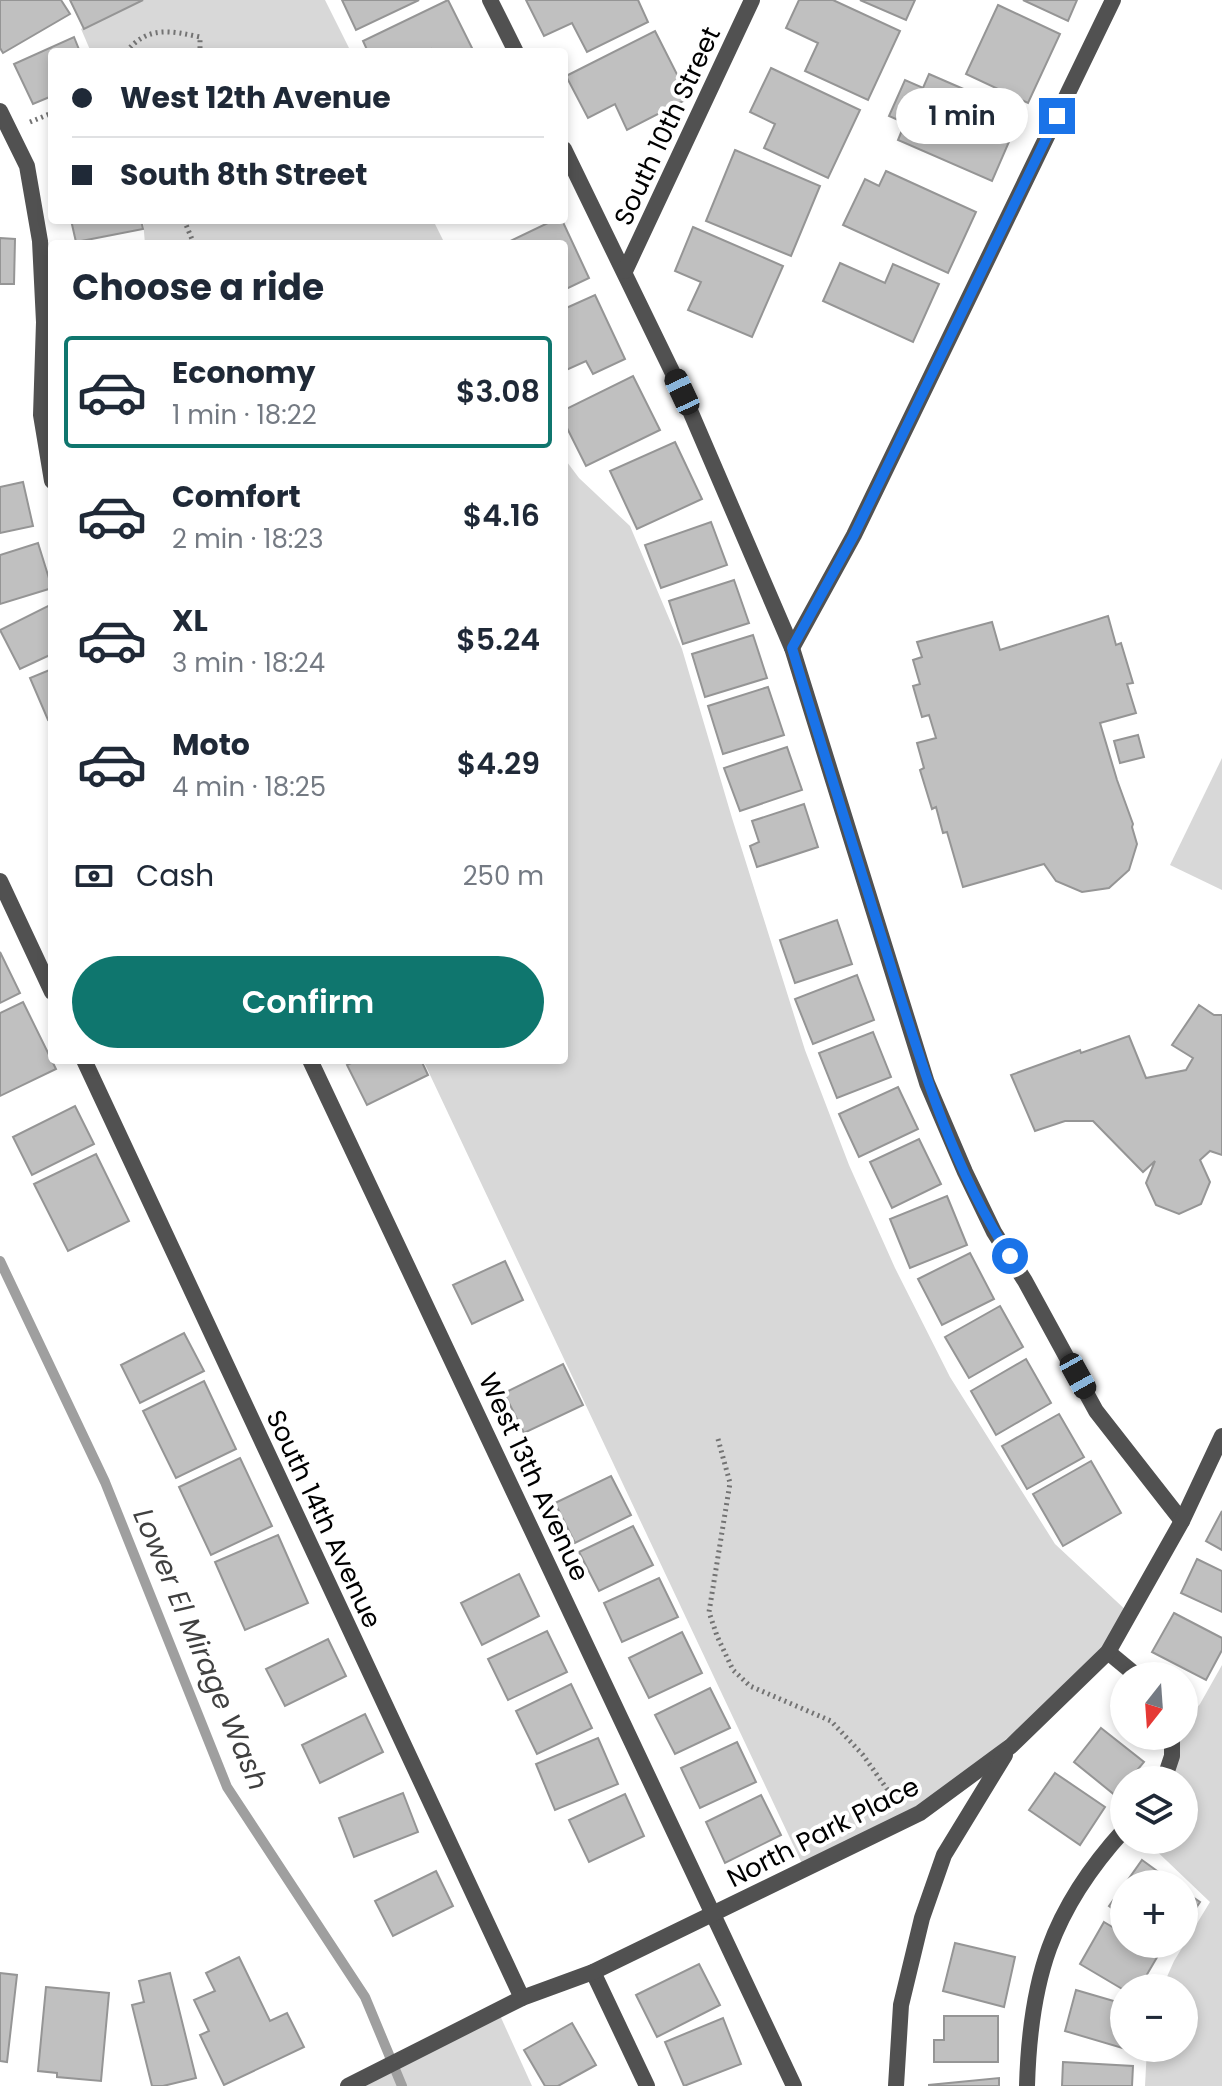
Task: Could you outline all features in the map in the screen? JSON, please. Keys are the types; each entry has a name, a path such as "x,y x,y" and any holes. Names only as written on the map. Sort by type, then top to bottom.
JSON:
{"street":[{"path":"490,0 514,48"},
{"name":"South 10th Street","path":"625,271 752,0"},
{"path":"792,648 854,535 1113,0"},
{"path":"0,111 27,166 40,241 44,322 41,415 48,457"},
{"path":"568,157 682,392 792,648 927,1083 965,1172 994,1232 1025,1281 1096,1411 1182,1521"},
{"path":"0,881 48,983"},
{"name":"South 14th Avenue","path":"86,1064 522,1998"},
{"name":"West 13th Avenue","path":"312,1064 794,2086"},
{"name":"North Park Place","path":"348,2086 522,1998 593,1972 909,1819 1011,1746 1108,1652 1182,1521 1222,1436"},
{"path":"1108,1652 1120,1662"},
{"path":"896,2086 901,2005 922,1918 944,1855 1011,1746"},
{"path":"1027,2086 1035,1995 1053,1932 1079,1886 1110,1847"},
{"path":"593,1972 647,2086"}],"path":[{"path":"129,48 163,29 200,37 200,48"},
{"path":"718,1439 730,1483 709,1612 733,1670 750,1686 831,1721 863,1755 909,1819"}],"shaded area":[{"path":"132,0 325,0 349,48 89,48 81,29"},
{"path":"143,224 435,224 443,240 145,240"},
{"path":"568,463 579,478 630,526 682,649 805,1050 849,1165 895,1268 950,1377 1055,1544 1130,1614 1108,1652 920,1813 805,1870 425,1064 568,1064"},
{"path":"1222,758 1222,890 1170,865"},
{"path":"1222,1665 1222,2086 1145,2086 1146,2062 1198,2062 1198,1974 1168,1974 1176,1958 1198,1958 1198,1922 1210,1902 1198,1891 1198,1870 1176,1870 1160,1854 1198,1854 1198,1766 1167,1766 1169,1750 1198,1750 1200,1704"},
{"path":"498,2011 532,2086 349,2086"}],"building":[{"path":"0,0 61,0 70,14 3,53 0,48"},
{"path":"70,0 143,0 84,29"},
{"path":"342,0 419,0 356,30"},
{"path":"448,0 472,48 366,48 363,41"},
{"path":"526,0 638,0 648,22 587,52 572,23 544,36"},
{"path":"799,0 833,0 900,31 868,100 805,71 818,43 786,28"},
{"path":"860,0 915,0 906,20"},
{"path":"1023,0 1077,0 1068,21"},
{"path":"998,5 1060,34 1028,103 966,74"},
{"path":"655,31 689,98 627,130 615,104 588,118 568,75"},
{"path":"74,37 78,48 50,48"},
{"path":"48,49 48,98 33,104 14,64"},
{"path":"771,68 860,110 828,178 764,148 775,124 750,112"},
{"path":"929,74 1021,114 992,181 898,140 905,123 889,116 905,80 923,88"},
{"path":"735,150 820,186 791,256 706,221"},
{"path":"886,171 976,212 948,273 843,225 865,179 879,186"},
{"path":"72,224 142,224 143,229 86,240 76,240"},
{"path":"546,224 564,224 589,278 568,288 568,240 512,240"},
{"path":"693,227 783,266 752,337 688,310 701,282 675,271"},
{"path":"0,238 15,239 14,284 0,284"},
{"path":"840,263 885,283 893,264 939,284 913,342 823,301"},
{"path":"595,295 625,359 593,374 586,361 568,369 568,307"},
{"path":"633,376 660,430 586,466 568,430 568,408"},
{"path":"675,442 702,499 637,529 610,471"},
{"path":"23,482 33,526 0,533 0,487"},
{"path":"711,522 727,565 661,588 645,545"},
{"path":"38,543 48,575 48,589 0,604 0,555"},
{"path":"734,580 749,623 683,644 669,601"},
{"path":"48,606 48,656 20,669 0,630"},
{"path":"1108,616 1116,645 1121,643 1133,683 1127,684 1136,713 1100,723 1137,844 1129,870 1109,888 1082,892 1056,881 1044,864 963,887 947,832 943,833 936,807 932,809 920,770 924,768 917,743 936,738 929,715 922,717 913,686 920,684 913,660 922,657 917,642 992,622 1000,650"},
{"path":"753,635 767,678 705,697 692,654"},
{"path":"48,671 48,720 30,678"},
{"path":"768,687 784,735 723,754 708,706"},
{"path":"1138,735 1144,757 1120,763 1114,741"},
{"path":"787,747 802,790 740,811 724,768"},
{"path":"804,804 818,847 757,867 750,846 759,842 752,821"},
{"path":"837,920 852,964 795,983 780,940"},
{"path":"0,952 20,993 0,1003"},
{"path":"857,975 874,1020 813,1044 795,999"},
{"path":"23,1002 48,1053 48,1064 54,1064 56,1069 0,1096 0,1013"},
{"path":"1199,1005 1214,1015 1222,1015 1222,1155 1210,1151 1200,1160 1210,1182 1201,1204 1179,1214 1156,1205 1146,1183 1155,1161 1143,1172 1093,1121 1065,1121 1035,1131 1011,1075 1129,1036 1146,1078 1186,1070 1193,1058 1172,1045"},
{"path":"873,1032 891,1077 837,1098 819,1053"},
{"path":"423,1064 428,1075 367,1105 347,1065"},
{"path":"898,1087 918,1129 859,1157 839,1114"},
{"path":"75,1106 94,1144 32,1175 13,1137"},
{"path":"919,1139 941,1184 892,1208 870,1162"},
{"path":"96,1154 129,1221 68,1251 34,1184"},
{"path":"947,1196 967,1245 910,1268 890,1219"},
{"path":"970,1253 994,1299 942,1325 918,1279"},
{"path":"505,1261 523,1300 472,1324 453,1285"},
{"path":"1000,1306 1023,1347 969,1378 945,1337"},
{"path":"184,1333 204,1371 140,1403 121,1365"},
{"path":"1026,1359 1051,1403 996,1435 971,1391"},
{"path":"563,1364 583,1405 524,1433 504,1393"},
{"path":"204,1381 236,1449 176,1478 143,1411"},
{"path":"1059,1414 1084,1457 1027,1489 1002,1446"},
{"path":"240,1458 272,1526 211,1555 179,1487"},
{"path":"1091,1461 1121,1513 1063,1546 1033,1494"},
{"path":"611,1476 631,1515 575,1543 555,1503"},
{"path":"1222,1511 1222,1550 1206,1541"},
{"path":"633,1526 653,1565 599,1591 579,1552"},
{"path":"278,1535 308,1603 245,1630 215,1562"},
{"path":"1197,1559 1222,1571 1222,1612 1181,1593"},
{"path":"519,1574 539,1616 482,1645 461,1603"},
{"path":"659,1578 678,1617 622,1642 604,1603"},
{"path":"1174,1613 1222,1638 1222,1650 1206,1680 1198,1676 1198,1662 1171,1662 1152,1652"},
{"path":"547,1631 567,1672 508,1700 488,1659"},
{"path":"682,1632 702,1673 649,1698 629,1658"},
{"path":"328,1639 346,1676 285,1706 266,1669"},
{"path":"571,1684 592,1728 537,1754 516,1711"},
{"path":"710,1688 730,1728 675,1754 655,1715"},
{"path":"365,1714 383,1752 320,1783 302,1745"},
{"path":"1101,1728 1110,1735 1110,1750 1129,1750 1144,1762 1141,1766 1110,1766 1110,1791 1074,1762"},
{"path":"598,1738 618,1784 555,1810 536,1764"},
{"path":"737,1742 756,1782 700,1808 681,1768"},
{"path":"1055,1773 1105,1807 1080,1845 1029,1810"},
{"path":"403,1793 418,1832 354,1857 339,1818"},
{"path":"625,1794 644,1836 589,1862 569,1820"},
{"path":"761,1795 781,1835 725,1863 706,1822"},
{"path":"1142,1860 1156,1870 1135,1870"},
{"path":"436,1871 453,1906 393,1936 375,1901"},
{"path":"1104,1922 1110,1926 1110,1958 1157,1958 1147,1974 1110,1974 1110,1982 1080,1964"},
{"path":"955,1943 1015,1957 1004,2007 943,1991"},
{"path":"239,1957 270,2021 287,2013 304,2047 224,2085 200,2035 209,2031 194,2000 215,1991 206,1973"},
{"path":"699,1964 720,2005 657,2037 636,1995"},
{"path":"0,1973 17,1975 7,2062 0,2061"},
{"path":"170,1973 196,2078 152,2086 132,2005 144,2002 139,1981"},
{"path":"46,1987 109,1993 101,2081 57,2077 57,2073 38,2071"},
{"path":"1076,1990 1110,2000 1110,2044 1065,2031"},
{"path":"944,2016 998,2016 998,2062 934,2062 934,2040 944,2040"},
{"path":"723,2018 741,2064 684,2086 665,2042"},
{"path":"572,2023 596,2065 558,2086 545,2086 524,2050"},
{"path":"1063,2062 1133,2066 1132,2086 1062,2086"},
{"path":"999,2078 999,2086 929,2086 929,2085"}],"waterway":[{"name":"Lower El Mirage Wash","path":"0,1261 105,1482 227,1787 365,1997 402,2086"}],"route":[{"path":"1010,1256 994,1232 965,1172 927,1083 792,648 854,535 1057,116"}]}
